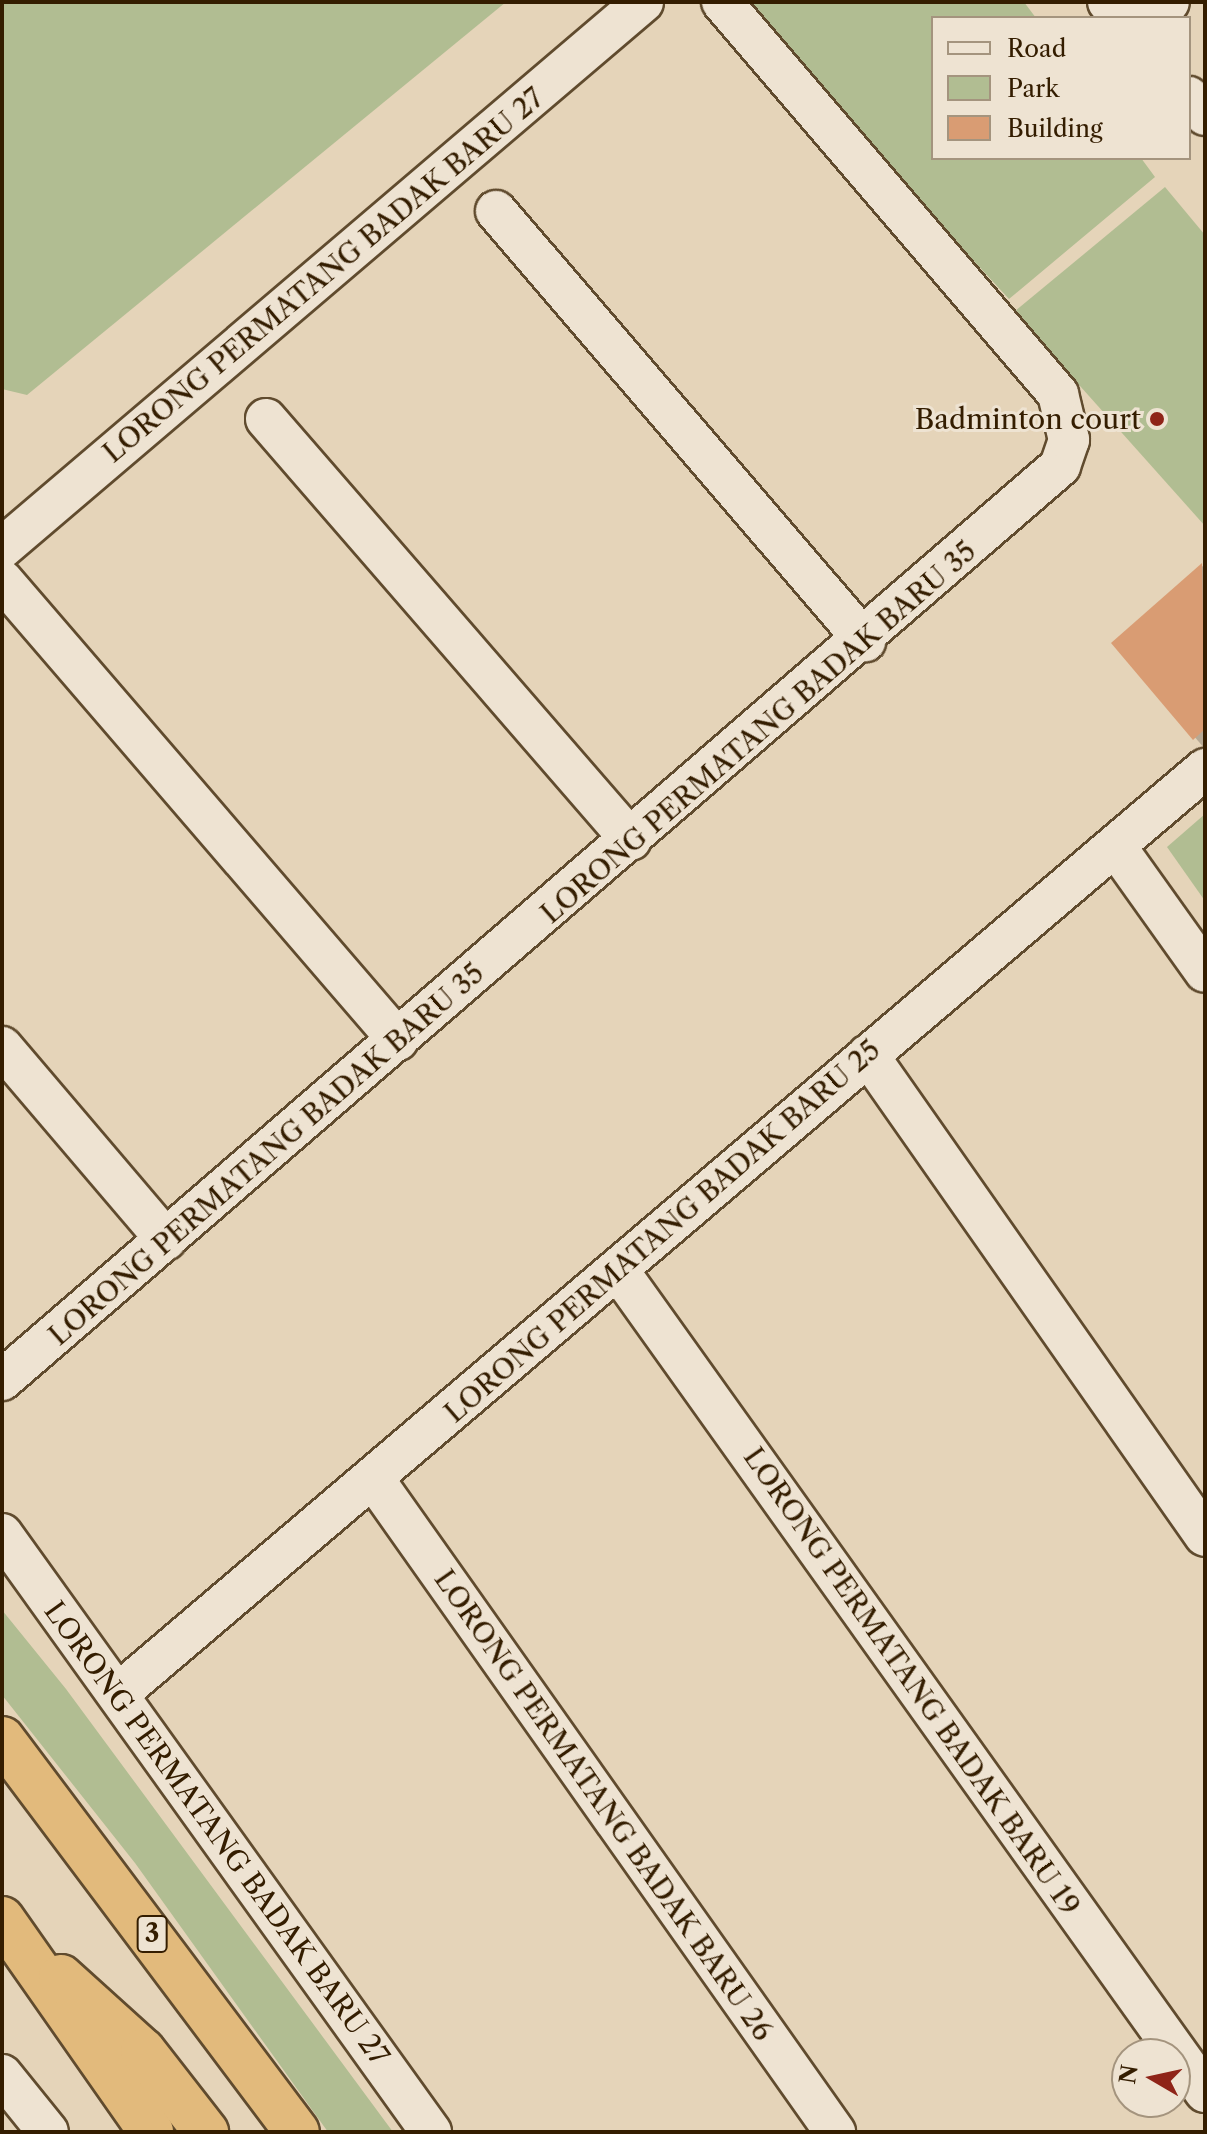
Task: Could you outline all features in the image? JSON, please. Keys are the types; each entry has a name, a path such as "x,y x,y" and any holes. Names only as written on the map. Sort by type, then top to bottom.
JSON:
{"highway":[{"name":"3","path":"2,1739 297,2132"},
{"path":"14,1935 151,2132"},
{"path":"14,1935 98,2006 206,2132"}],"street":[{"name":"LORONG PERMATANG BADAK BARU 27","path":"2,548 643,2"},
{"name":"LORONG PERMATANG BADAK BARU 35","path":"2,1380 1044,486 1069,440 1067,417 1058,394 722,2"},
{"path":"1151,16 1169,2"},
{"path":"1191,99 1205,115"},
{"path":"496,211 865,641"},
{"path":"266,419 631,840"},
{"path":"2,580 398,1040"},
{"name":"LORONG PERMATANG BADAK BARU 25","path":"119,1693 1205,769"},
{"path":"1116,847 1205,972"},
{"path":"2,1047 166,1240"},
{"path":"868,1055 1205,1534"},
{"name":"LORONG PERMATANG BADAK BARU 19","path":"618,1270 1205,2092"},
{"name":"LORONG PERMATANG BADAK BARU 26","path":"373,1478 822,2127"},
{"name":"LORONG PERMATANG BADAK BARU 27","path":"2,1534 431,2132"},
{"path":"2,2075 48,2132"}],"green space":[{"path":"2,2 506,2 27,395 2,389"},
{"path":"747,2 1024,2 1034,16 931,16 931,160 1142,160 1155,177 1009,299 740,8"},
{"name":"Badminton court","path":"1165,187 1205,235 1205,526 1014,312"},
{"path":"1205,814 1205,901 1167,847"},
{"path":"2,1610 66,1689 393,2132 328,2132 135,1863 2,1695"}],"building":[{"path":"1202,563 1205,729 1193,740 1111,643"}],"place":[{"name":"Badminton court","path":"1157,419"}]}
